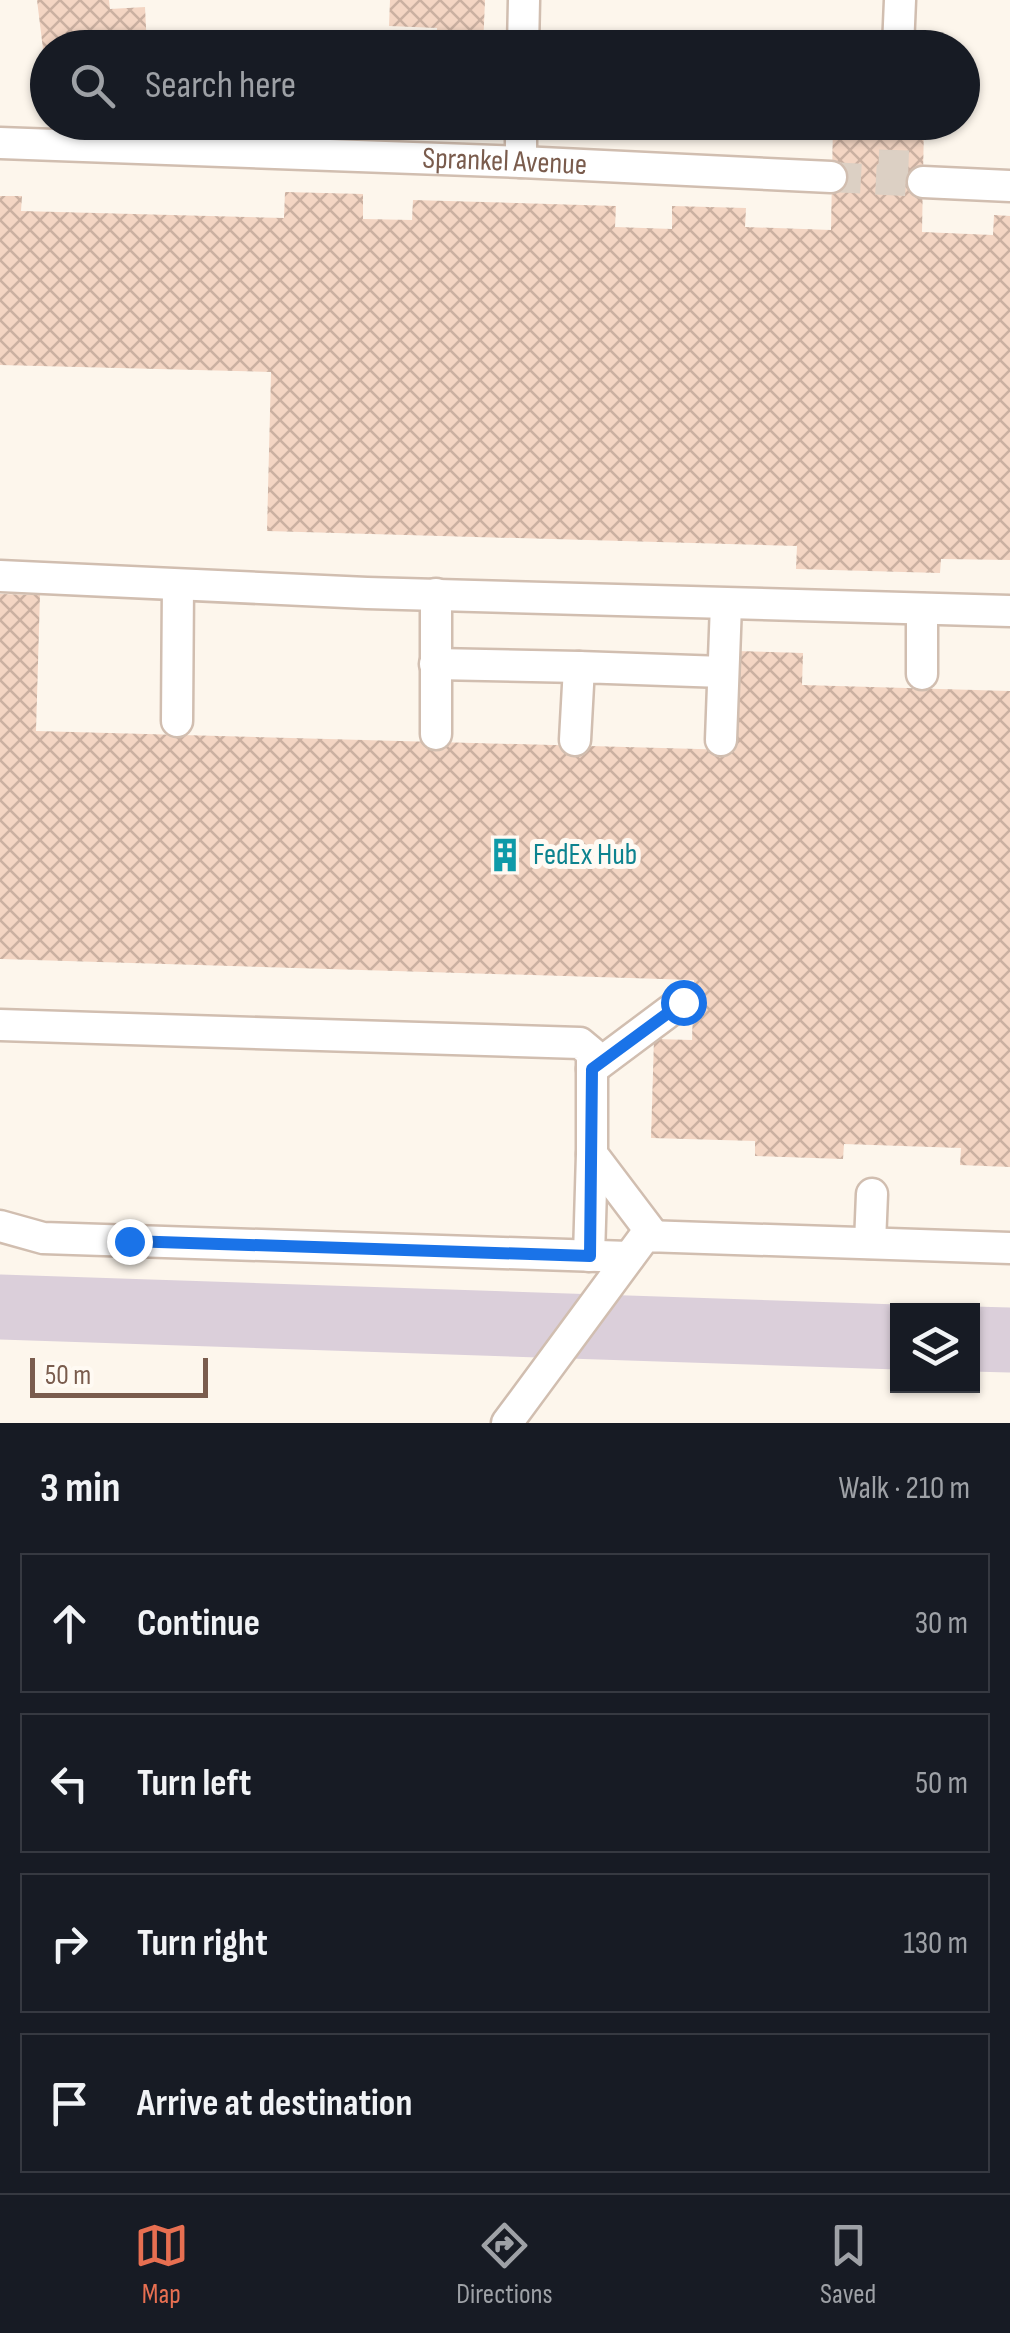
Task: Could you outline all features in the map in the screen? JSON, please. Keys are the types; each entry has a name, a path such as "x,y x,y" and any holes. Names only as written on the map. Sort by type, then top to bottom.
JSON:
{"street":[{"path":"523,30 524,0"},
{"path":"899,30 900,0"},
{"path":"520,162 521,140"},
{"name":"Sprankel Avenue","path":"0,143 832,177"},
{"path":"923,182 1010,186"},
{"path":"0,576 367,593 1010,610"},
{"path":"177,720 178,585"},
{"path":"436,594 436,734"},
{"path":"721,740 726,604"},
{"path":"922,609 922,674"},
{"path":"436,664 723,672"},
{"path":"575,740 579,667"},
{"path":"592,1069 683,1002"},
{"path":"0,1025 580,1043 592,1053 590,1256"},
{"path":"592,1154 654,1236"},
{"path":"870,1243 872,1194"},
{"path":"0,1226 43,1238 629,1258"},
{"path":"507,1423 645,1236 1010,1248"}],"building":[{"path":"37,0 109,0 110,9 145,7 146,30 41,30"},
{"path":"390,0 485,0 484,30 389,26"},
{"path":"833,140 924,140 922,232 993,235 994,215 1010,216 1010,560 941,559 940,573 796,569 797,546 267,531 271,372 0,365 0,196 22,196 21,211 284,218 285,192 363,194 363,219 412,220 413,200 616,206 615,227 672,229 672,206 746,208 745,227 831,230"},
{"name":"FedEx Hub","path":"0,594 40,595 36,731 734,750 736,651 803,653 802,685 1010,691 1010,1167 960,1165 961,1148 844,1144 843,1159 755,1156 755,1141 651,1138 654,1039 692,1040 694,980 0,959"}],"taxiway":[{"path":"0,1307 890,1337"},
{"path":"980,1339 1010,1340"}],"tunnel":[{"path":"893,180 894,140"},
{"path":"831,177 923,182"}],"place":[{"name":"FedEx Hub","path":"505,855"}],"route":[{"path":"129,1241 590,1256 592,1069 683,1002"}]}
